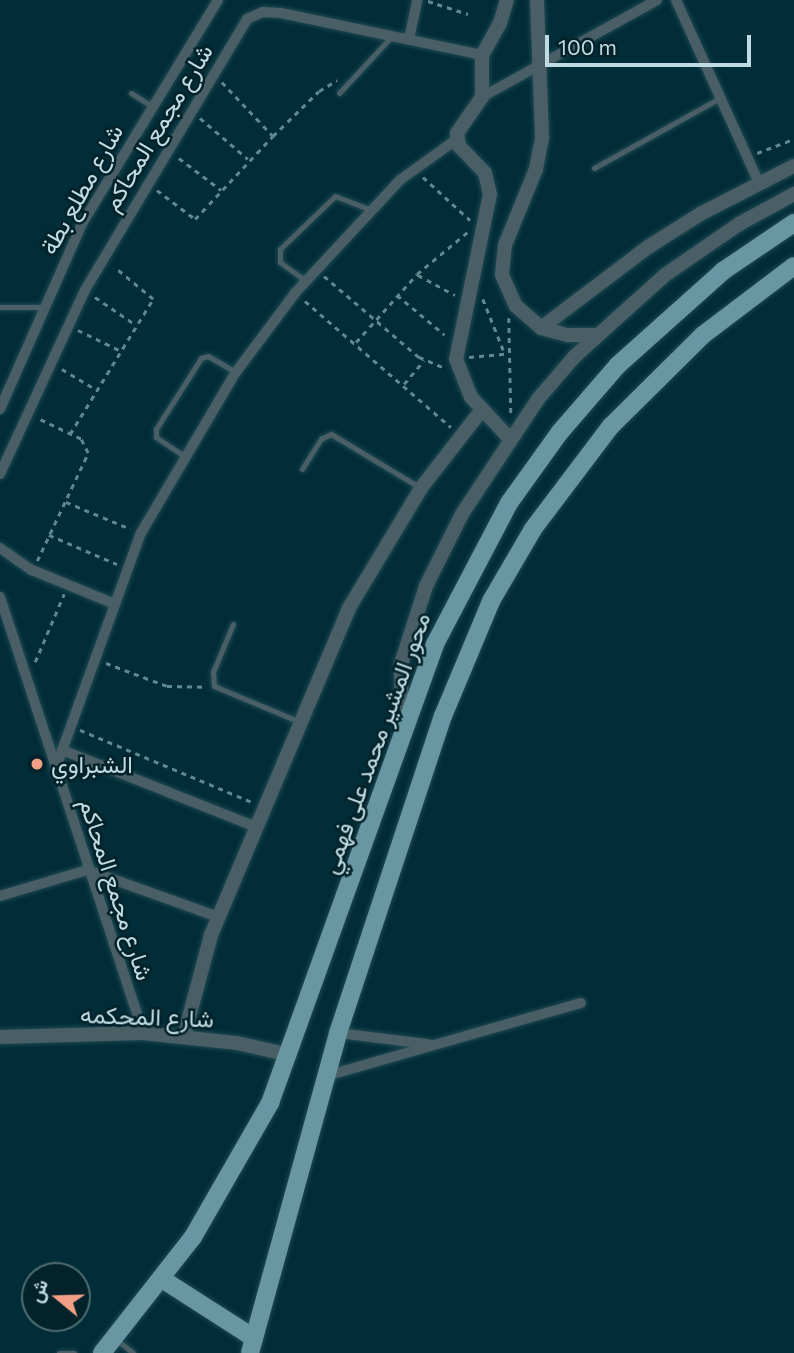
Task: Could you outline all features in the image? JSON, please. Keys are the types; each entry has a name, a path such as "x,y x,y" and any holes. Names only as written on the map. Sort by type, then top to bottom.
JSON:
{"main road":[{"name":"محور المشير محمد على فهمي","path":"102,1353 162,1279 247,1149 290,1055 435,644 469,572 509,503 560,432 668,316 723,271 794,223"},
{"path":"162,1279 252,1345 338,1033 457,677 518,552 583,459 640,394 702,335 794,266"}],"street":[{"name":"شارع مطلع بطة","path":"0,409 83,222 218,0"},
{"path":"409,39 417,0"},
{"path":"482,97 482,55 495,35 508,0"},
{"path":"537,0 544,114 540,154 502,258 508,293 527,318 541,328 568,335 597,335"},
{"path":"55,770 93,658 141,533 236,372 295,293 413,167 457,139 460,127 482,97 637,5 657,0"},
{"path":"676,0 759,183"},
{"name":"شارع مجمع المحاكم","path":"0,474 85,290 247,19 263,12 482,55"},
{"path":"457,139 488,180 490,194 456,357 481,411 511,438"},
{"path":"541,328 648,247 759,183 794,166"},
{"path":"402,735 400,684 411,624 443,549 511,438 556,377 597,335 689,257 794,194"},
{"path":"484,227 509,234"},
{"path":"184,1037 218,917 349,608 421,488 481,411"},
{"path":"0,548 32,570 114,604"},
{"name":"شارع مجمع المحاكم","path":"0,597 143,1033"},
{"path":"62,750 256,827"},
{"path":"0,897 88,870 218,917"},
{"path":"326,1076 395,1060 428,1044 581,1003"},
{"name":"شارع المحكمه","path":"0,1037 143,1033 184,1037 290,1055"},
{"path":"338,1033 428,1044"}],"lane":[{"path":"339,93 392,36"},
{"path":"131,93 152,106"},
{"path":"594,168 720,98"},
{"path":"306,281 280,262 280,250 335,196 372,210"},
{"path":"0,307 44,307"},
{"path":"184,456 156,437 156,429 201,358 208,356 236,372"},
{"path":"302,469 321,439 331,434 421,488"},
{"path":"233,624 213,672 214,686 300,722"},
{"path":"115,1338 132,1353"},
{"path":"59,1353 74,1353"}],"path":[{"path":"425,0 468,14"},
{"path":"214,73 273,136"},
{"path":"149,183 192,219 248,159 319,91 355,77"},
{"path":"192,111 248,159"},
{"path":"747,157 794,139"},
{"path":"169,150 221,190"},
{"path":"356,342 417,274 456,238 479,228 413,167"},
{"path":"70,434 153,296 103,259"},
{"path":"316,270 424,360 507,354"},
{"path":"417,274 467,302"},
{"path":"474,277 507,354"},
{"path":"85,290 136,325"},
{"path":"295,293 356,342 461,436"},
{"path":"508,293 507,354 511,438"},
{"path":"397,295 456,357"},
{"path":"68,324 119,350"},
{"path":"403,385 424,360"},
{"path":"50,362 96,389"},
{"path":"27,412 81,439 89,453 32,570"},
{"path":"66,502 141,533"},
{"path":"49,535 127,568"},
{"path":"27,681 68,585"},
{"path":"93,658 167,686 214,686"},
{"path":"70,726 264,807"}],"place":[{"name":"الشبراوي","path":"37,764"}]}
